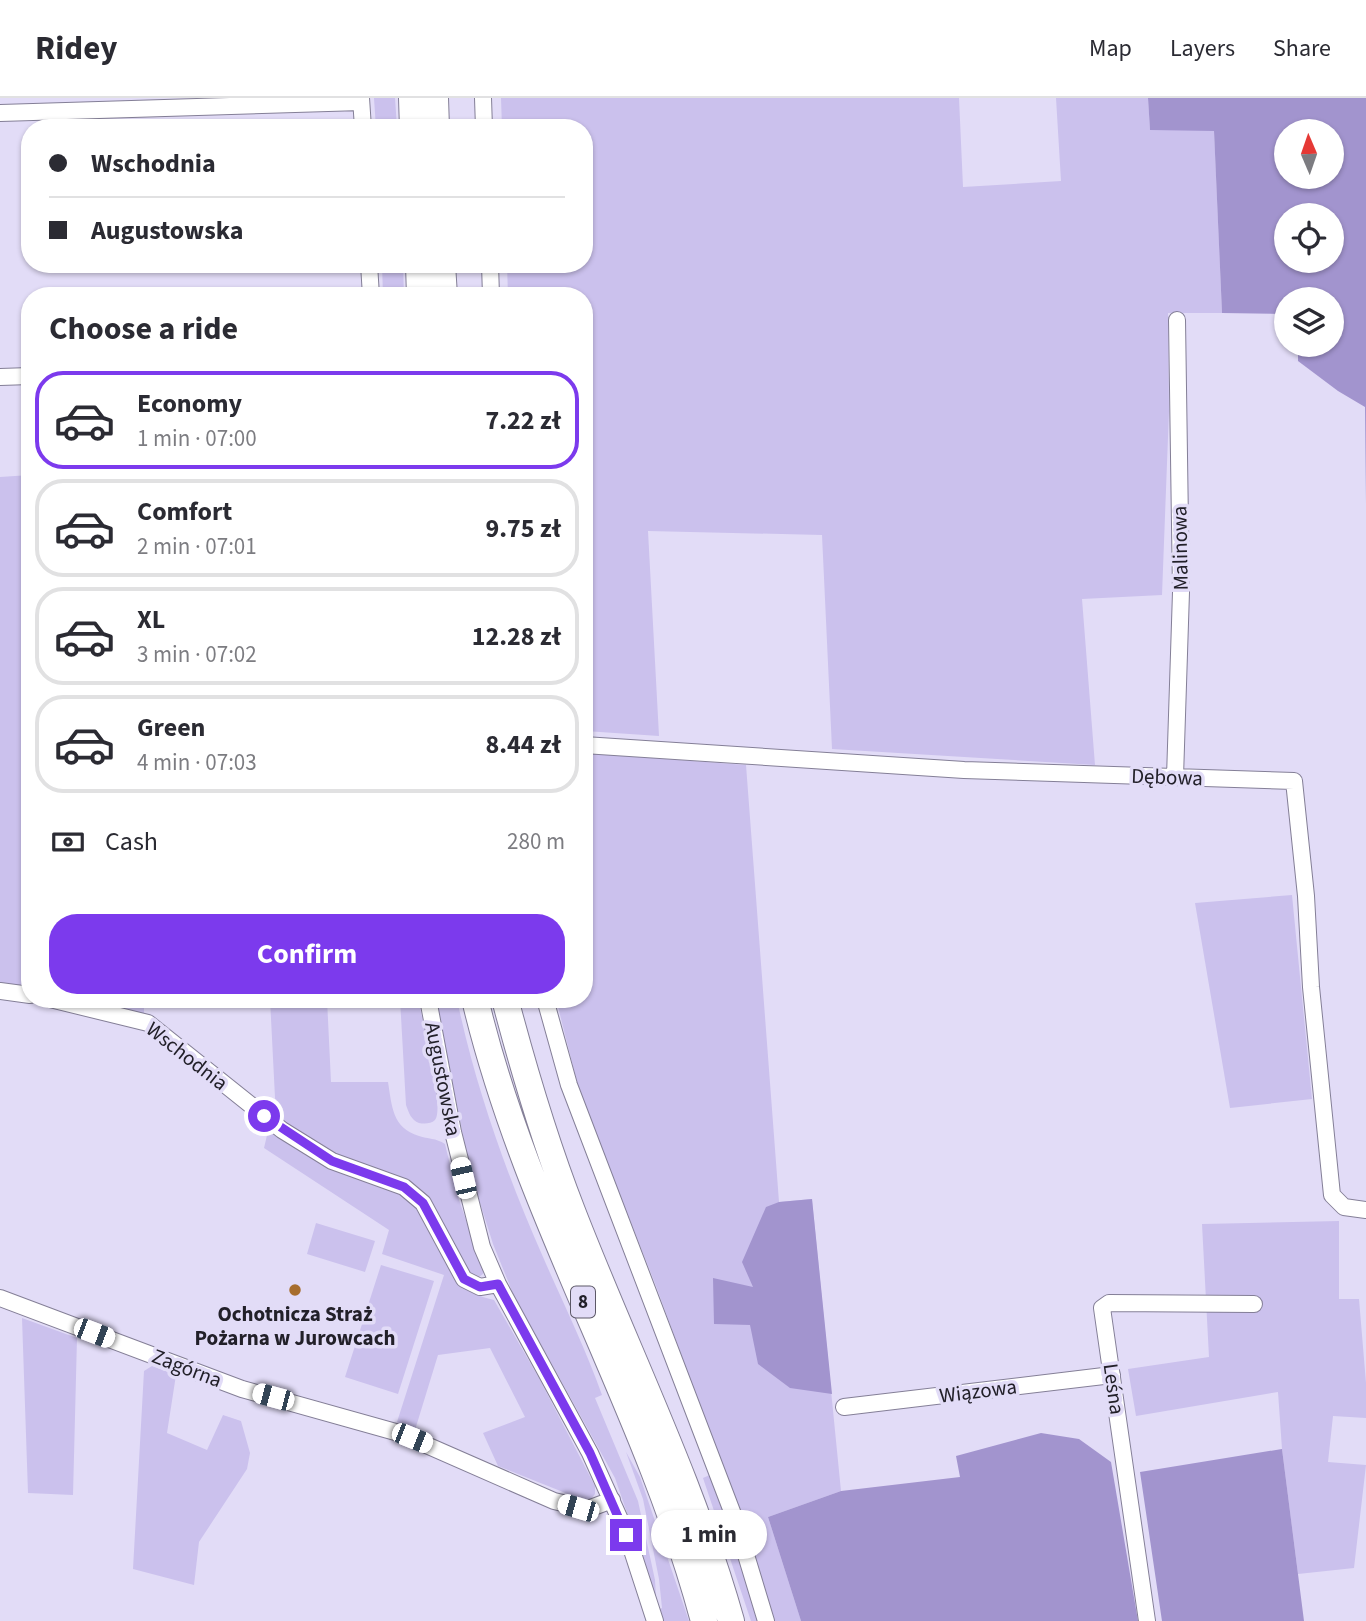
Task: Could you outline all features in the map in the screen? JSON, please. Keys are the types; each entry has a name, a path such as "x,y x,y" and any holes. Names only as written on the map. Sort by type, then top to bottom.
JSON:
{"highway":[{"path":"412,98 413,119"},
{"path":"435,98 436,119"},
{"name":"8","path":"477,1008 516,1141 709,1606"},
{"name":"8","path":"507,1008 527,1083 552,1159 594,1267 678,1463 709,1606"},
{"path":"709,1606 733,1621"}],"street":[{"path":"483,98 484,119"},
{"path":"0,113 243,102 361,100 362,119"},
{"name":"Malinowa","path":"1175,777 1181,592 1178,320"},
{"path":"0,377 21,376"},
{"name":"Dębowa","path":"593,746 964,770 1294,781 1332,1195 1344,1207 1366,1210"},
{"path":"0,991 21,994"},
{"name":"Wschodnia","path":"91,1008 136,1018 154,1027 282,1130 332,1161 404,1187 423,1203 464,1279 480,1287 498,1284"},
{"name":"Augustowska","path":"430,1008 453,1132 482,1247 498,1284 590,1453 612,1500 643,1580 655,1621"},
{"path":"548,1008 569,1084 736,1522 766,1621"},
{"name":"Zagórna","path":"0,1298 242,1389 399,1433 554,1502 588,1509 612,1500"},
{"name":"Leśna","path":"1147,1621 1102,1308 1109,1303 1254,1304"},
{"name":"Wiązowa","path":"844,1407 1112,1375"}],"shaded area":[{"path":"374,98 395,98 396,119 375,119"},
{"path":"501,98 959,98 963,187 1061,181 1056,98 1148,98 1150,130 1214,130 1222,313 1168,313 1169,411 1162,595 1082,599 1095,765 832,749 822,535 648,531 659,736 593,732 593,287 508,287 507,273 593,273 593,119 502,119"},
{"path":"1148,98 1366,98 1366,504 1365,407 1298,361 1298,357 1344,357 1344,287 1274,287 1274,314 1222,313 1214,131 1150,130"},
{"path":"382,273 403,273 404,287 383,287"},
{"path":"21,476 21,986 0,983 0,477"},
{"path":"593,754 746,765 779,1202 812,1199 841,1491 768,1517 801,1621 774,1621 745,1529 656,1286 580,1094 558,1008 593,1008"},
{"path":"1292,895 1312,1099 1230,1108 1195,903"},
{"path":"117,1008 144,1008 144,1014"},
{"path":"270,1008 327,1008 331,1082 388,1082 395,1115 403,1128 445,1144 458,1197 483,1274 479,1277 469,1275 428,1199 418,1190 396,1177 335,1155 276,1117"},
{"path":"401,1008 420,1008 437,1099 435,1120 419,1123 411,1116 406,1105"},
{"path":"438,1008 459,1008 473,1065 505,1163 595,1377 602,1395 595,1398 638,1501 655,1580 656,1597 615,1478 514,1296 493,1244 470,1171"},
{"path":"268,1131 329,1166 403,1195 413,1203 455,1280 473,1293 494,1300 540,1380 595,1486 595,1494 591,1499 583,1500 498,1466 483,1433 525,1417 490,1348 438,1355 415,1430 397,1422 444,1275 382,1254 389,1230 264,1148"},
{"path":"812,1199 832,1394 790,1388 758,1364 750,1325 714,1324 713,1278 753,1287 742,1262 766,1207 779,1202"},
{"path":"1339,1221 1339,1299 1359,1299 1366,1418 1333,1416 1328,1462 1366,1465 1354,1568 1298,1574 1282,1449 1278,1392 1136,1416 1128,1369 1209,1357 1202,1224"},
{"path":"316,1223 375,1241 365,1272 307,1254"},
{"path":"381,1265 434,1281 398,1394 345,1377"},
{"path":"22,1318 77,1338 73,1495 28,1493"},
{"path":"152,1366 176,1375 167,1433 207,1450 223,1415 241,1421 250,1453 247,1469 199,1542 194,1585 133,1569 144,1371"},
{"path":"1041,1433 1079,1439 1111,1462 1138,1621 801,1621 768,1517 841,1491 960,1477 956,1456"},
{"path":"1282,1449 1304,1621 1162,1621 1140,1472"},
{"path":"626,1452 640,1477 689,1621 663,1621 659,1579 643,1499"},
{"path":"712,1474 761,1621 751,1621 703,1478"}],"place":[{"name":"Ochotnicza Straż Pożarna w Jurowcach","path":"295,1290"}],"route":[{"path":"264,1116 332,1161 404,1187 414,1194 423,1203 464,1279 480,1287 498,1284 590,1453 626,1535"}]}
